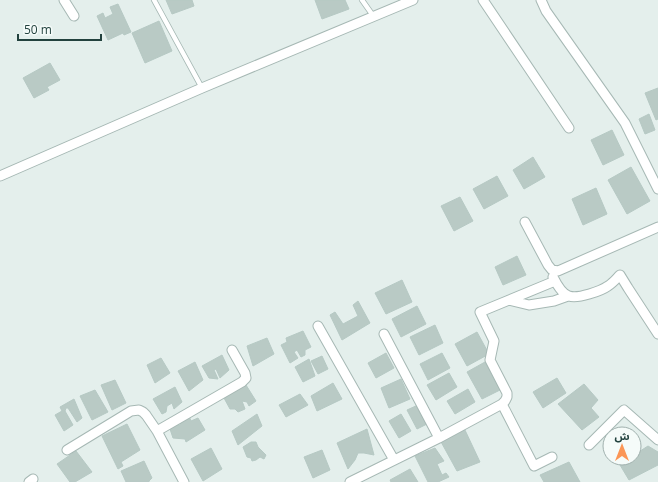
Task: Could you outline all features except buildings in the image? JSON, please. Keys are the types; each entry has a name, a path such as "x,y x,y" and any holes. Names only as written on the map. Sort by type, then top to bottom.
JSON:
{"street":[{"path":"64,0 74,16"},
{"path":"0,176 202,88 413,0"},
{"path":"484,0 569,128"},
{"path":"541,0 551,17 625,124 658,189"},
{"path":"525,222 552,270 555,281 568,296"},
{"path":"552,270 558,271 566,268 658,227"},
{"path":"509,300 529,305 554,301 568,296 577,297 588,295 608,287 620,275 658,334"},
{"path":"350,482 502,404 505,401 507,393 490,360 494,341 480,312 555,281"},
{"path":"318,326 394,460"},
{"path":"384,334 438,438"},
{"path":"156,431 242,382 246,378 245,373 232,350"},
{"path":"502,404 534,466 552,457"},
{"path":"67,450 131,412 139,410 143,412 156,431 184,482"},
{"path":"589,445 624,410 658,440"}],"lane":[{"path":"154,0 202,88"},
{"path":"362,0 374,17"}]}
